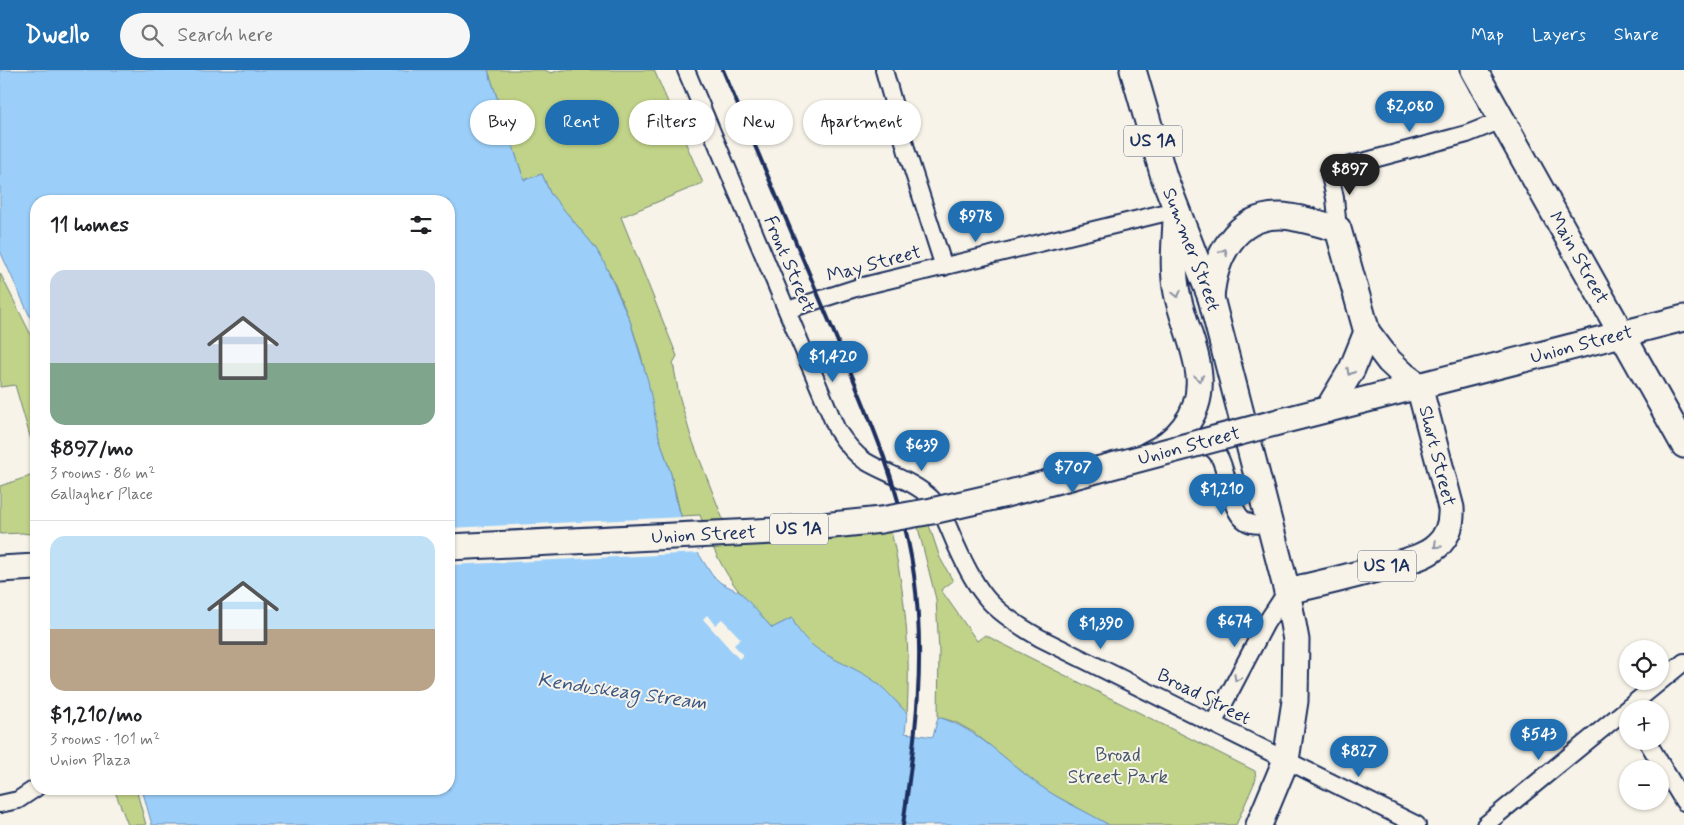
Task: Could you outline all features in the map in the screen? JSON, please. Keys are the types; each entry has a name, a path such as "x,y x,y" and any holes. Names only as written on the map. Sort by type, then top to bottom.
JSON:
{"main road":[{"name":"Summer Street","path":"1133,70 1158,159 1211,298 1269,523"},
{"name":"Main Street","path":"1474,70 1620,334 1684,445"},
{"name":"US 1A","path":"1142,458 1159,450 1173,439 1185,426 1197,405 1200,378 1175,283 1176,210"},
{"path":"1211,298 1214,274 1224,250 1237,232 1250,223 1273,216 1288,216 1338,229 1366,332 1397,368 1419,386"},
{"name":"Union Street","path":"455,547 774,531 907,516 983,500 1684,318"},
{"path":"1328,409 1352,369 1366,332"},
{"name":"Short Street","path":"1287,591 1347,577 1417,557 1431,550 1446,535 1451,522 1451,508 1419,386"},
{"name":"US 1A","path":"1269,523 1287,591"},
{"path":"0,569 30,567"},
{"path":"1259,825 1286,760 1295,701 1297,657 1294,624 1287,591"}],"street":[{"name":"Front Street","path":"686,70 831,418 848,445 864,460 925,493 935,502 942,513"},
{"path":"884,70 907,152 944,266"},
{"path":"1338,229 1334,192 1329,171 1467,134 1502,120"},
{"name":"May Street","path":"787,310 859,287 1176,210"},
{"path":"942,513 1201,444 1214,449 1220,457 1232,501 1242,517 1251,524 1269,523"},
{"name":"Broad Street","path":"942,513 973,581 983,595 1002,614 1040,638 1417,825"},
{"path":"1213,724 1266,623 1287,591"},
{"path":"1638,700 1684,662"},
{"path":"1485,825 1619,716"},
{"path":"1652,750 1684,802"},
{"path":"0,804 18,800 30,792"}],"green space":[{"path":"488,70 545,70 551,73 561,70 654,70 667,100 629,100 629,145 687,145 703,183 621,217 677,356 673,363 679,395 691,437 733,545 826,540 891,531 900,576 906,622 908,667 907,713 878,684 807,642 798,631 792,618 772,628 741,594 722,566 700,515 681,516 671,474 659,437 641,355 630,321 613,280 595,247 550,193 542,174 524,180 513,145 535,145 535,100 498,100"},
{"path":"0,273 30,333 30,436 15,385 0,387"},
{"path":"30,476 30,534 0,534 0,486"},
{"name":"Broad Street Park","path":"912,504 925,525 929,525 940,558 953,581 941,590 977,641 985,635 1255,771 1256,779 1236,825 1109,825 1040,786 973,732 955,722 938,717 939,651 936,599"},
{"path":"116,795 138,795 146,825 128,825"}],"water":[{"name":"Kenduskeag Stream","path":"0,70 488,70 498,100 470,100 470,145 513,145 524,180 542,174 550,193 595,247 604,262 630,321 648,381 659,437 671,474 681,516 695,548 712,575 721,583 741,593 772,628 792,618 807,640 816,648 873,680 887,691 907,713 905,733 933,737 938,717 952,722 979,737 1047,791 1109,825 152,825 144,795 455,795 455,195 30,195 30,317 0,251"}],"pier":[{"path":"684,517 700,553 455,565 455,528"},
{"path":"707,615 715,625 722,619 741,639 734,645 743,655 739,659 703,619"}],"railway":[{"path":"723,70 868,416 901,510 914,575 919,639 915,731 903,825"}]}
